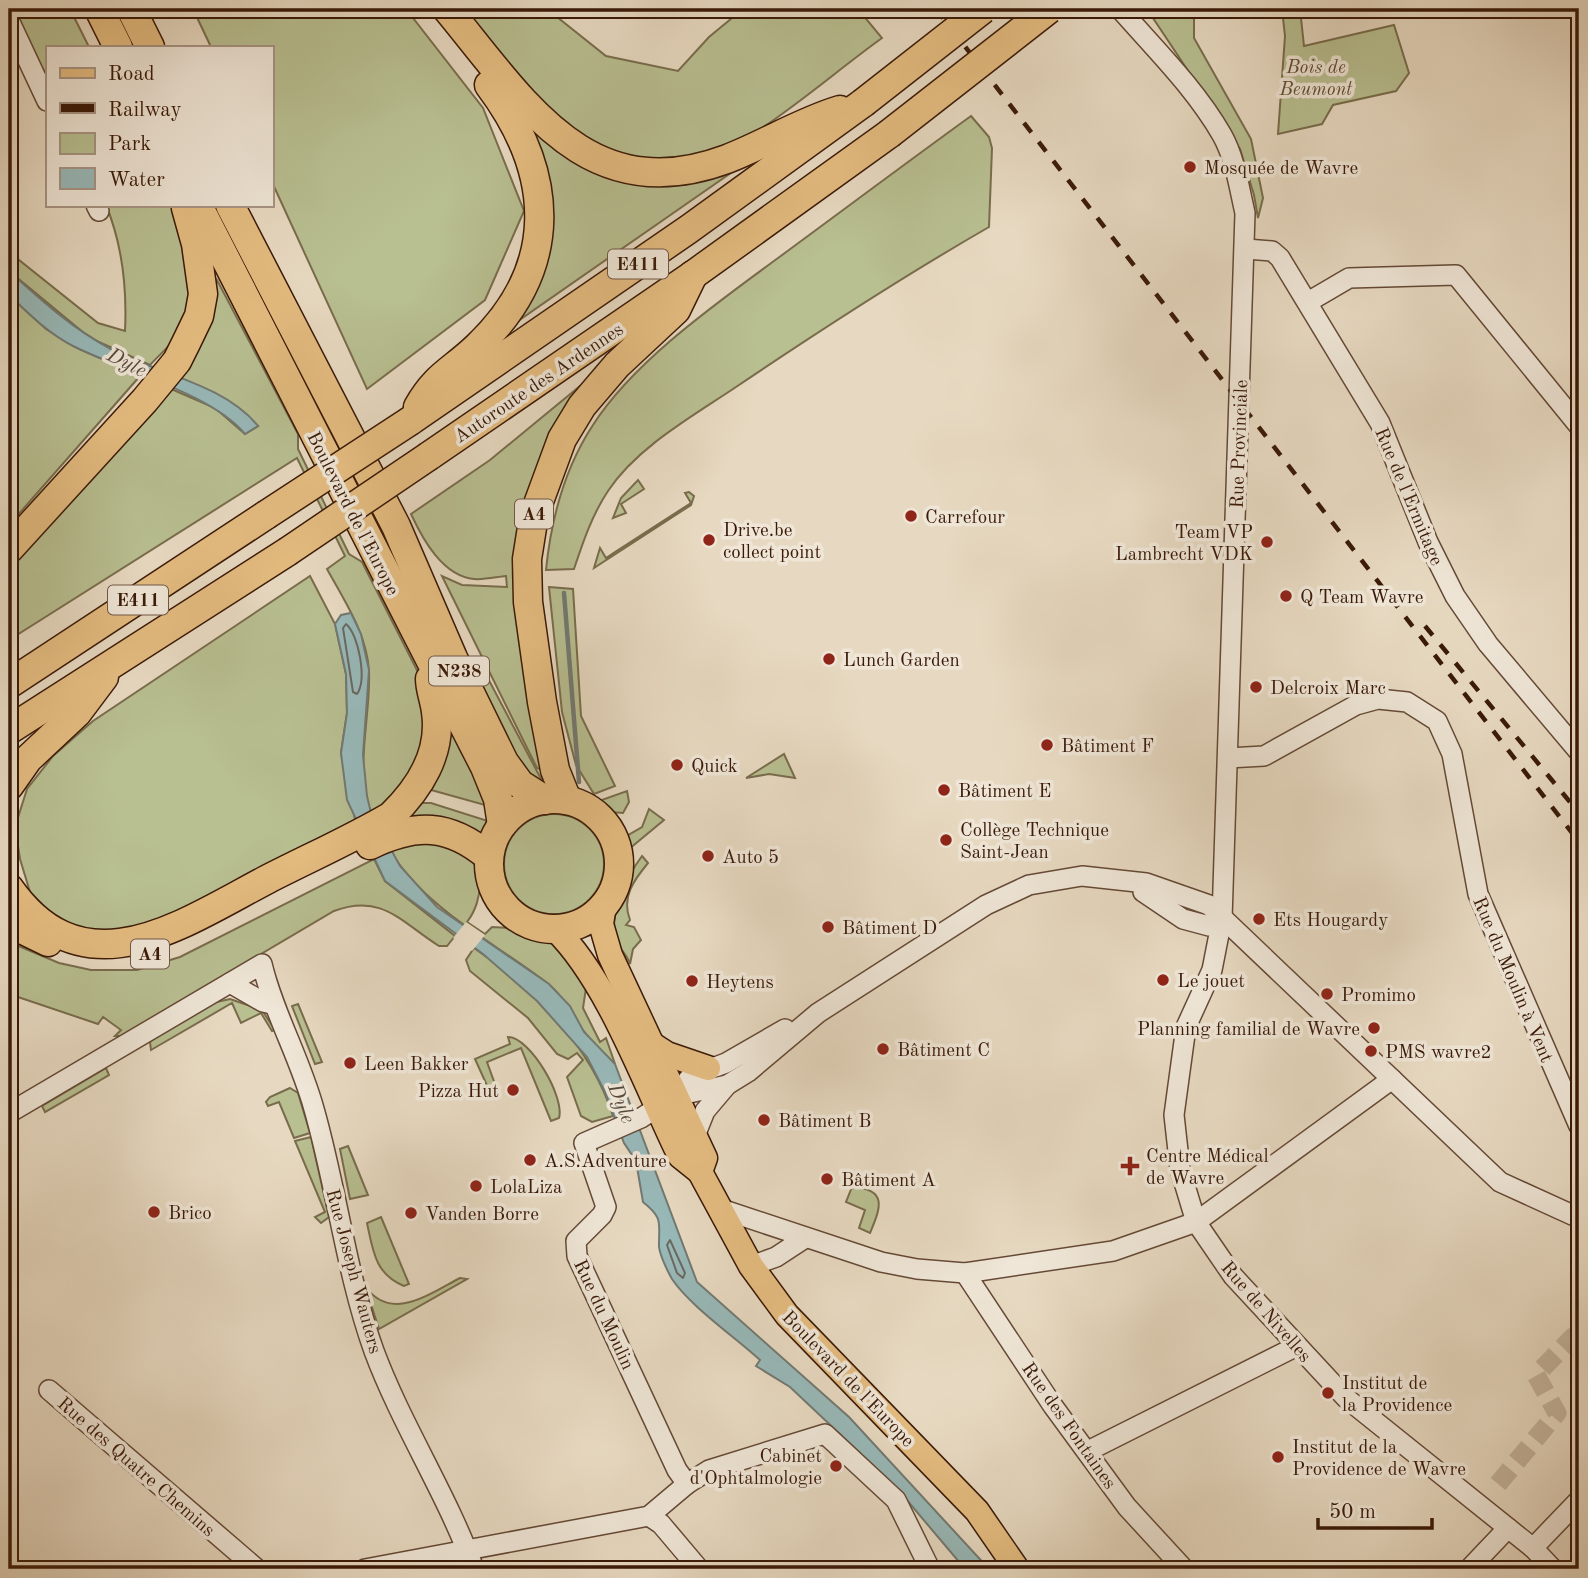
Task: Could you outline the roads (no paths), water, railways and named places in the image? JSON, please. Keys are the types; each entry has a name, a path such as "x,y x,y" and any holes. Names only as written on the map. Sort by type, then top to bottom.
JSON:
{"highway":[{"path":"99,9 118,46"},
{"path":"111,9 138,29"},
{"path":"410,421 431,384 477,347 510,310 530,272 540,240 542,206 525,141 507,109 426,9"},
{"path":"447,9 511,86 549,126 575,148 606,164 642,173 683,172 726,159 805,121 863,103"},
{"name":"Autoroute des Ardennes","path":"9,684 410,421 689,229 863,103 983,9"},
{"name":"Autoroute des Ardennes","path":"9,730 287,552 692,275 889,134 1049,9"},
{"path":"9,549 145,400 177,361 199,316 203,294 201,268 186,206"},
{"name":"Boulevard de l'Europe","path":"199,206 485,767 498,799 502,825"},
{"name":"Boulevard de l'Europe","path":"231,206 396,526 453,658 505,762 520,784 595,814 606,825 617,848 619,873 604,905"},
{"name":"A4","path":"556,800 555,770 528,602 527,559 534,514 553,459 582,406 617,365 676,310 692,275"},
{"name":"A4","path":"395,824 432,757 436,713 429,659"},
{"path":"9,786 41,744 77,713 114,664"},
{"path":"556,800 514,813 502,825 489,857 491,880 505,907 529,924 555,929 573,926 590,918 604,905"},
{"name":"A4","path":"9,888 28,912 78,941 118,944 137,942 175,928 395,824 451,833 489,857"},
{"name":"A4","path":"9,923 73,954 92,959 130,959 173,947 346,847"}],"main road":[{"name":"Boulevard de l'Europe","path":"604,905 601,924 610,954 650,1042 658,1107 695,1136 705,1158 700,1172"},
{"name":"Boulevard de l'Europe","path":"555,929 569,943 607,1004 680,1156 700,1172 751,1266 787,1315 977,1511 1017,1569"},
{"path":"650,1042 667,1054 708,1068"}],"street":[{"name":"Rue Provinciale","path":"1120,9 1200,102 1223,137 1235,169 1245,213 1246,249 1222,919"},
{"path":"9,20 46,99"},
{"name":"Rue de l'Ermitage","path":"1246,249 1272,251 1280,258 1380,423 1428,542 1455,596 1488,644 1579,752"},
{"path":"1308,302 1349,278 1456,275 1579,426"},
{"name":"Rue du Moulin à Vent","path":"1228,758 1265,756 1356,705 1388,698 1407,702 1428,713 1445,734 1452,754 1478,894 1577,1122"},
{"path":"695,1136 705,1111 727,1085 786,1042 811,1017 986,905 1029,885 1082,876 1146,883 1209,905 1500,1182 1579,1218"},
{"name":"Rue de Nivelles","path":"1222,919 1212,970 1186,1027 1175,1104 1180,1169 1196,1222 1233,1276 1346,1398 1533,1548 1553,1569"},
{"name":"Rue Joseph Wauters","path":"9,1113 262,964 272,1004 285,1025 314,1107 346,1250 374,1352 471,1560"},
{"path":"230,983 263,1002 272,1004"},
{"path":"658,1107 687,1079 708,1068 726,1063 802,1019 811,1017"},
{"path":"719,1208 745,1214 805,1238 881,1262 917,1269 965,1272 1113,1251 1196,1222 1392,1079"},
{"path":"658,1107 727,1085"},
{"name":"Rue du Moulin","path":"658,1107 594,1140 606,1206 602,1215 576,1241 577,1256 677,1471 687,1484"},
{"path":"751,1266 776,1257 805,1238"},
{"name":"Rue des Fontaines","path":"965,1272 1053,1406 1127,1507 1184,1569"},
{"path":"1088,1451 1297,1346"},
{"name":"Rue des Quatre Chemins","path":"49,1390 257,1569"},
{"path":"365,1569 471,1560 649,1516 687,1484 709,1470 825,1434 896,1500 930,1569"},
{"path":"1533,1548 1579,1500"},
{"path":"649,1516 662,1524 699,1569"},
{"path":"1469,1569 1508,1528"}],"water":[{"name":"Dyle","path":"9,271 58,313 97,341 129,358 209,390 244,412 258,426 245,434 211,406 64,341 39,323 9,295"},
{"name":"Dyle","path":"351,613 361,634 369,670 363,755 367,796 371,813 400,866 437,907 549,984 570,1006 584,1032 615,1064 697,1282 849,1417 989,1569 965,1569 895,1486 790,1387 756,1366 760,1360 680,1289 672,1279 659,1248 657,1217 643,1202 636,1161 624,1143 605,1092 587,1057 537,1001 483,954 385,881 347,800 341,753 347,713 346,674 335,624 341,615"}],"waterway":[{"path":"564,593 579,782"}],"tunnel":[{"path":"1498,1484 1557,1413 1536,1375 1573,1337 1579,1342"}],"railway":[{"path":"936,9 1579,842"},
{"path":"1425,626 1579,813"}],"place":[{"name":"Mosquée de Wavre","path":"1190,167"},
{"name":"Carrefour","path":"911,516"},
{"name":"Drive.be collect point","path":"709,540"},
{"name":"Team VP Lambrecht VDK","path":"1267,542"},
{"name":"Q Team Wavre","path":"1286,596"},
{"name":"Lunch Garden","path":"829,659"},
{"name":"Delcroix Marc","path":"1256,687"},
{"name":"Bâtiment F","path":"1047,745"},
{"name":"Quick","path":"677,765"},
{"name":"Bâtiment E","path":"944,790"},
{"name":"Collège Technique Saint-Jean","path":"946,840"},
{"name":"Auto 5","path":"708,856"},
{"name":"Ets Hougardy","path":"1259,919"},
{"name":"Bâtiment D","path":"828,927"},
{"name":"Le jouet","path":"1163,980"},
{"name":"Heytens","path":"692,981"},
{"name":"Promimo","path":"1327,994"},
{"name":"Planning familial de Wavre","path":"1374,1028"},
{"name":"Bâtiment C","path":"883,1049"},
{"name":"PMS wavre2","path":"1371,1051"},
{"name":"Leen Bakker","path":"350,1063"},
{"name":"Pizza Hut","path":"513,1090"},
{"name":"Bâtiment B","path":"764,1120"},
{"name":"A.S.Adventure","path":"530,1160"},
{"name":"Centre Médical de Wavre","path":"1130,1166"},
{"name":"Bâtiment A","path":"827,1179"},
{"name":"LolaLiza","path":"476,1186"},
{"name":"Brico","path":"154,1212"},
{"name":"Vanden Borre","path":"411,1213"},
{"name":"Institut de la Providence","path":"1328,1393"},
{"name":"Institut de la Providence de Wavre","path":"1278,1457"},
{"name":"Cabinet d'Ophtalmologie","path":"836,1466"}],"park label":[{"name":"Bois de Beumont","path":"1316,77"}]}
